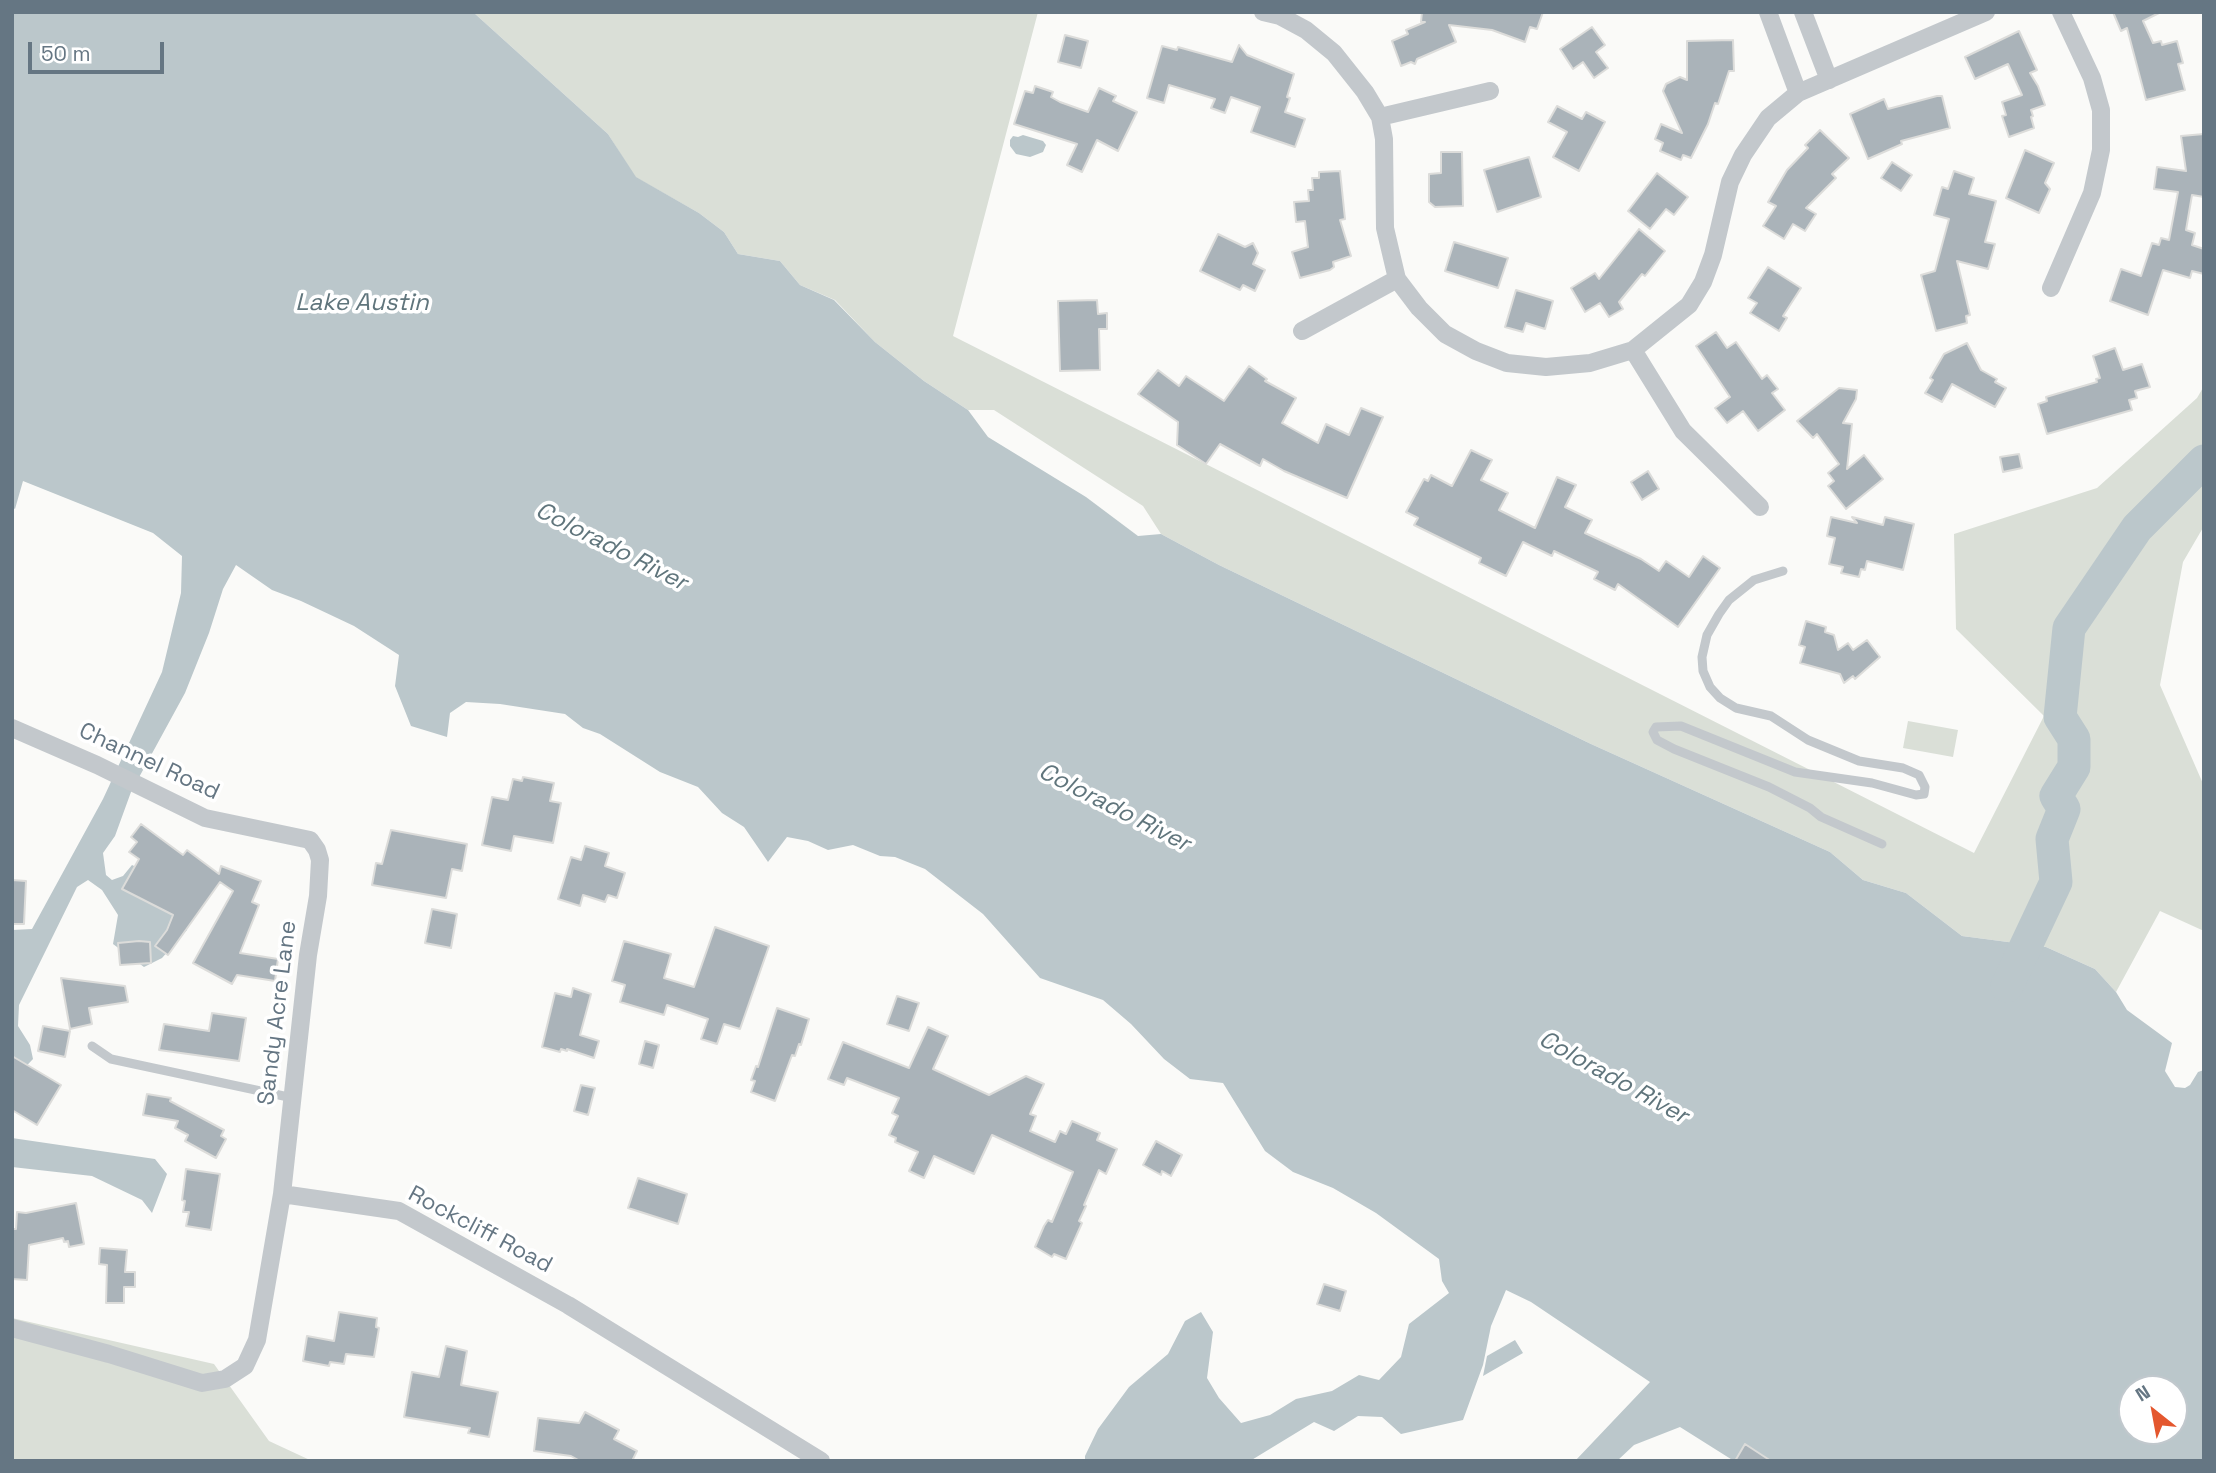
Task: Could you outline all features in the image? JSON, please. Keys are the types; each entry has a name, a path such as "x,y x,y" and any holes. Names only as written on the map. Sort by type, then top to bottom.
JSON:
{"street":[{"path":"1263,12 1280,16 1306,30 1334,53 1365,92 1380,117 1384,139 1385,228 1397,279 1419,308 1445,334 1476,351 1507,363 1546,367 1590,363 1633,350 1689,305 1703,282 1713,255 1730,182 1743,155 1768,118 1798,93 1986,12"},
{"path":"1768,12 1798,93"},
{"path":"1803,12 1829,79"},
{"path":"2051,288 2092,193 2101,150 2101,110 2092,78 2061,12"},
{"path":"1380,117 1490,91"},
{"path":"1302,331 1397,279"},
{"path":"1633,350 1683,430 1760,507"},
{"name":"Channel Road","path":"12,727 205,818 310,840"},
{"name":"Sandy Acre Lane","path":"282,1194 308,955 318,896 320,860 310,840"},
{"path":"12,1328 202,1383 225,1379 246,1366 257,1340 282,1194"},
{"name":"Rockcliff Road","path":"282,1194 399,1210 568,1304 821,1461"}],"lane":[{"path":"1783,571 1754,580 1729,600 1719,614 1707,635 1702,657 1703,671 1710,687 1720,698 1736,708 1771,716 1808,740 1859,761 1903,768 1919,775 1925,787 1924,794 1916,795 1872,783 1795,772 1681,726 1656,727 1653,732 1657,740 1674,749 1769,787 1810,808 1821,817 1882,844"},
{"path":"92,1046 111,1059 293,1098"}],"shaded area":[{"path":"473,12 1038,12 953,336 1974,853 2044,716 1956,629 1954,534 2097,488 2197,398 2204,386 2204,526 2183,562 2160,685 2204,786 2204,931 2160,911 2116,992 2095,969 2046,947 1962,936 1906,893 1863,880 1830,852 1591,744 1219,565 1161,534 1143,506 994,410 968,410 924,381 875,342 835,300 800,285 780,261 738,254 724,232 699,213 635,177 608,134"},
{"path":"1908,721 1958,730 1953,757 1903,748"},
{"path":"12,1318 214,1364 269,1441 312,1461 12,1461"}],"water":[{"name":"Lake Austin","path":"12,12 473,12 608,134 636,177 699,213 724,232 738,254 780,261 800,285 834,300 875,342 924,381 968,410 988,437 1086,497 1138,536 1161,534 1219,565 1591,744 1830,852 1863,880 1906,893 1962,936 2046,947 2095,969 2116,992 2127,1010 2172,1043 2165,1071 2175,1087 2185,1088 2198,1072 2204,1070 2204,1461 1734,1461 1680,1427 1634,1445 1617,1461 1575,1461 1650,1382 1531,1302 1506,1290 1491,1326 1483,1365 1463,1420 1401,1434 1382,1417 1358,1416 1334,1431 1314,1422 1250,1461 1085,1461 1098,1429 1129,1387 1168,1354 1185,1321 1201,1312 1213,1332 1207,1378 1219,1398 1241,1423 1270,1415 1296,1399 1332,1391 1359,1375 1379,1380 1401,1357 1409,1324 1449,1293 1442,1281 1439,1259 1376,1213 1333,1188 1293,1172 1265,1151 1223,1083 1190,1079 1164,1059 1131,1024 1103,1000 1040,978 983,914 925,869 853,845 828,850 808,841 787,837 768,862 744,827 722,813 698,787 660,772 600,734 583,728 565,714 500,704 466,702 450,713 447,737 411,726 395,686 399,655 354,626 272,590 236,565 223,589 185,693 131,792 115,836 103,853 106,875 112,880 123,876 132,865 169,883 187,930 162,958 144,967 113,944 118,915 102,890 88,880 77,887 19,1005 18,1026 30,1045 33,1059 12,1081 12,930 32,929 103,799 162,672 181,593 182,556 153,533 23,481 15,509 12,507"},
{"path":"1023,135 1043,141 1046,145 1043,152 1030,157 1016,154 1010,146 1010,140 1013,136"},
{"path":"12,1138 155,1159 167,1174 152,1213 142,1200 92,1176 12,1167"},
{"path":"1515,1340 1523,1353 1483,1376 1487,1356"}],"building":[{"path":"1422,12 1543,12 1537,29 1530,27 1525,42 1492,30 1449,25 1456,42 1417,59 1415,64 1411,62 1401,66 1392,41 1408,34 1406,30 1425,22 1421,22"},
{"path":"2113,12 2161,12 2143,21 2153,43 2161,41 2162,45 2177,41 2183,63 2178,64 2185,90 2146,100 2127,28 2121,31"},
{"path":"1592,27 1605,45 1596,52 1608,68 1594,78 1583,62 1573,69 1560,49"},
{"path":"2019,31 2037,70 2030,73 2045,105 2031,110 2034,128 2009,137 2002,116 2006,115 2002,102 2022,95 2008,64 1975,79 1965,57"},
{"path":"1065,35 1088,41 1081,68 1058,62"},
{"path":"1733,40 1734,71 1729,71 1718,104 1715,103 1691,158 1683,155 1681,160 1660,151 1663,143 1655,139 1661,124 1682,133 1663,91 1666,84 1680,77 1687,80 1687,41"},
{"path":"1239,45 1247,55 1294,74 1285,112 1305,119 1295,147 1251,132 1260,107 1231,97 1225,113 1211,108 1215,99 1169,85 1164,103 1147,98 1162,46 1177,50 1178,47 1232,62"},
{"path":"1035,86 1053,92 1051,97 1060,102 1088,112 1099,88 1116,96 1113,101 1137,112 1118,151 1097,140 1082,172 1067,165 1077,144 1014,124 1025,91 1033,93"},
{"path":"1942,96 1950,128 1901,141 1902,144 1868,159 1850,114 1884,99 1888,109"},
{"path":"1557,106 1582,119 1586,112 1605,122 1579,171 1553,157 1567,132 1548,122"},
{"path":"1820,130 1849,158 1832,174 1836,178 1806,208 1816,214 1805,231 1793,224 1784,239 1763,226 1776,206 1768,202 1787,170 1808,148 1805,145"},
{"path":"2204,134 2204,197 2192,195 2186,230 2195,233 2192,245 2204,249 2204,274 2192,271 2190,278 2163,270 2148,315 2110,301 2121,269 2141,276 2152,243 2159,245 2161,238 2169,240 2178,192 2154,189 2157,167 2186,171 2181,136"},
{"path":"2025,150 2054,163 2045,183 2050,189 2039,213 2006,198"},
{"path":"1441,152 1462,152 1463,206 1435,207 1429,202 1429,174 1441,173"},
{"path":"1529,157 1541,197 1497,212 1484,170"},
{"path":"1892,162 1912,175 1901,191 1881,178"},
{"path":"1340,171 1345,219 1340,220 1351,256 1333,262 1334,267 1330,270 1300,278 1292,252 1308,247 1305,221 1296,222 1294,202 1309,201 1308,190 1313,190 1312,178 1319,178 1319,172"},
{"path":"1954,171 1974,178 1969,194 1996,201 1985,242 1995,244 1988,269 1957,261 1970,315 1966,316 1967,323 1936,331 1921,275 1935,271 1949,219 1934,215 1942,187 1948,189"},
{"path":"1657,173 1688,197 1674,215 1666,209 1650,229 1628,211"},
{"path":"1639,229 1665,251 1619,302 1623,309 1609,317 1600,303 1585,312 1571,288 1595,273 1599,279"},
{"path":"1218,234 1245,247 1253,243 1258,253 1253,264 1265,270 1255,291 1243,285 1240,290 1200,271"},
{"path":"1454,242 1508,258 1498,288 1445,271"},
{"path":"1768,267 1801,288 1783,316 1787,318 1779,331 1750,313 1757,303 1748,298"},
{"path":"1516,290 1553,301 1545,329 1526,323 1523,332 1505,327"},
{"path":"1097,300 1098,314 1107,313 1107,329 1099,329 1100,370 1060,371 1058,301"},
{"path":"1716,332 1727,348 1736,342 1762,379 1767,375 1778,389 1772,393 1785,410 1758,431 1743,411 1727,423 1715,408 1730,397 1696,346"},
{"path":"1967,343 1981,370 2006,388 1995,407 1952,384 1942,402 1925,393 1944,354"},
{"path":"2115,348 2123,370 2142,364 2150,387 2135,391 2137,398 2129,400 2132,410 2047,434 2038,404 2047,401 2046,397 2097,382 2096,379 2100,378 2093,356"},
{"path":"1249,366 1267,379 1265,381 1296,398 1282,423 1318,443 1326,424 1349,435 1361,408 1383,417 1347,498 1263,459 1260,466 1220,444 1206,464 1177,445 1178,422 1138,394 1158,370 1179,386 1186,376 1224,401"},
{"path":"1839,388 1857,390 1856,399 1843,423 1852,424 1847,469 1864,455 1883,479 1846,509 1828,486 1834,481 1828,473 1839,464 1817,434 1813,438 1797,421"},
{"path":"1471,450 1492,460 1481,480 1508,493 1499,510 1535,528 1557,477 1576,485 1565,507 1592,520 1585,533 1641,559 1659,571 1666,561 1689,577 1703,556 1720,568 1678,627 1618,584 1615,590 1594,579 1598,572 1554,551 1552,556 1523,542 1506,576 1479,563 1481,558 1414,525 1418,518 1406,512 1424,479 1428,481 1431,475 1452,486"},
{"path":"2019,454 2022,468 2003,472 2000,457"},
{"path":"1648,471 1659,489 1642,500 1631,482"},
{"path":"1831,517 1857,523 1852,517 1883,525 1885,517 1914,524 1903,570 1867,561 1865,570 1861,569 1859,577 1841,573 1843,567 1829,564 1835,538 1827,536"},
{"path":"1806,621 1826,627 1825,632 1834,635 1838,650 1848,643 1853,650 1867,640 1880,657 1855,679 1853,676 1844,683 1840,674 1800,663 1805,647 1799,645"},
{"path":"523,777 554,783 550,801 561,803 553,843 514,836 511,851 482,845 492,797 508,800 513,779 522,781"},
{"path":"141,824 183,855 187,850 219,874 221,866 261,881 252,902 259,905 240,953 278,959 275,981 237,975 232,984 193,963 233,891 220,882 168,955 155,946 167,930 173,915 122,889 139,859 129,852 137,842 131,837"},
{"path":"391,830 467,844 462,871 452,869 446,898 372,885 376,863 382,864"},
{"path":"585,846 609,853 605,866 625,873 617,898 608,895 605,902 583,895 580,906 558,899 571,857 581,860"},
{"path":"12,880 26,881 24,924 12,924"},
{"path":"432,909 457,914 451,948 425,943"},
{"path":"715,927 769,946 740,1029 724,1024 717,1044 701,1039 708,1019 667,1005 664,1015 620,1002 625,985 612,981 624,941 671,954 664,978 694,987"},
{"path":"150,942 151,963 120,965 118,943"},
{"path":"61,978 125,986 128,1002 89,1008 92,1024 70,1029"},
{"path":"573,988 591,994 580,1035 599,1041 594,1058 567,1049 561,1049 560,1052 542,1047 555,993 571,997"},
{"path":"897,996 919,1003 909,1031 887,1024"},
{"path":"777,1008 809,1019 801,1045 799,1044 795,1056 792,1055 775,1101 751,1092 755,1081 751,1080 756,1066 758,1067"},
{"path":"212,1013 246,1018 239,1061 159,1050 164,1024 209,1031"},
{"path":"43,1026 70,1031 65,1057 38,1051"},
{"path":"928,1027 948,1036 933,1069 989,1095 1026,1076 1044,1084 1030,1114 1036,1116 1030,1131 1055,1142 1060,1131 1066,1134 1072,1121 1100,1133 1097,1140 1117,1149 1106,1174 1099,1170 1084,1205 1086,1206 1079,1221 1082,1223 1066,1259 1054,1254 1052,1257 1035,1247 1048,1220 1052,1222 1073,1172 992,1135 974,1174 934,1156 924,1178 909,1171 918,1152 895,1142 896,1138 889,1135 898,1116 892,1113 899,1098 847,1078 844,1085 828,1079 843,1042 909,1068"},
{"path":"645,1041 659,1045 653,1068 639,1064"},
{"path":"12,1056 61,1085 37,1125 12,1110"},
{"path":"581,1085 595,1088 588,1115 574,1111"},
{"path":"147,1094 171,1098 170,1101 224,1130 221,1136 226,1139 216,1158 185,1141 188,1135 175,1128 178,1121 143,1115"},
{"path":"1156,1141 1182,1155 1171,1176 1162,1171 1161,1175 1143,1165"},
{"path":"186,1169 220,1174 211,1230 186,1226 189,1212 183,1212 185,1201 182,1200"},
{"path":"638,1178 687,1194 678,1224 628,1208"},
{"path":"76,1203 84,1244 69,1247 68,1241 64,1242 63,1238 29,1245 27,1280 12,1279 12,1229 16,1229 17,1212 26,1213"},
{"path":"100,1248 127,1250 125,1272 135,1272 135,1287 124,1287 124,1303 106,1303 107,1265 99,1264"},
{"path":"1324,1284 1346,1291 1340,1311 1317,1304"},
{"path":"339,1312 377,1318 376,1327 379,1328 374,1357 346,1354 344,1364 330,1362 329,1366 303,1361 307,1336 334,1341"},
{"path":"446,1346 467,1351 461,1385 498,1392 489,1437 468,1433 470,1428 404,1417 412,1372 439,1377"},
{"path":"585,1412 619,1430 614,1439 637,1451 632,1461 580,1461 571,1456 534,1451 538,1418 579,1423"},
{"path":"1745,1444 1771,1461 1735,1461"}],"waterway":[{"path":"2007,986 2056,882 2052,839 2064,809 2056,796 2074,767 2074,739 2060,717 2069,628 2137,528 2204,461"}],"water label":[{"name":"Colorado River","path":"611,547"},
{"name":"Colorado River","path":"1114,808"},
{"name":"Colorado River","path":"1613,1078"}]}
